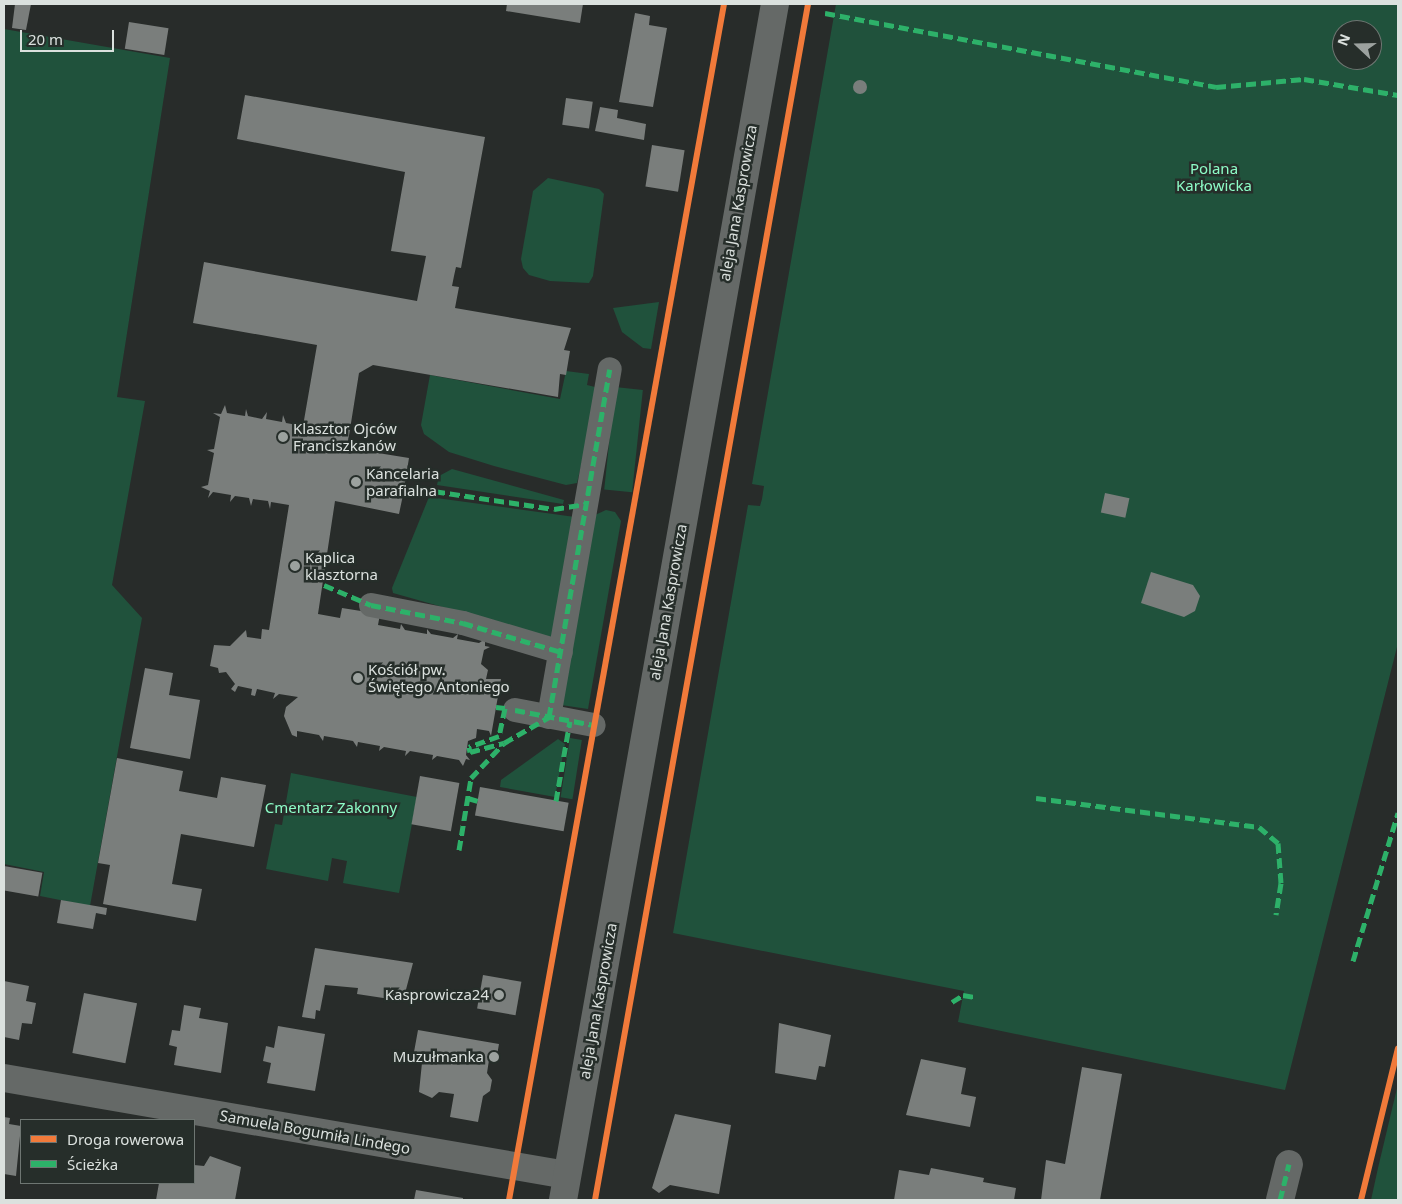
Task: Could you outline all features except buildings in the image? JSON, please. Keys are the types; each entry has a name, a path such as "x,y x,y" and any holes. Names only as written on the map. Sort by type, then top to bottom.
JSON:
{"street":[{"name":"aleja Jana Kasprowicza","path":"565,1188 775,4"},
{"path":"549,717 610,369"},
{"path":"371,605 463,623 560,652"},
{"path":"515,710 594,725"},
{"name":"Samuela Bogumiła Lindego","path":"4,1078 565,1188"},
{"path":"1280,1200 1289,1164"}],"green space":[{"name":"Polana Karłowicka","path":"836,4 1398,4 1398,643 1285,1090 958,1022 964,991 673,933 748,505 760,506 764,486 752,484"},
{"path":"4,29 170,58 117,397 145,401 112,585 142,618 90,906 40,896 44,872 4,864"},
{"path":"548,178 599,189 604,194 593,276 589,283 550,281 529,275 523,268 521,259 533,191"},
{"path":"659,302 651,349 643,348 622,332 613,308"},
{"path":"566,371 589,374 587,385 599,388 577,483 566,485 449,452 424,434 421,425 430,375 560,399"},
{"path":"615,387 643,390 632,492 604,489"},
{"path":"452,469 564,500 563,504 437,485 439,476"},
{"path":"429,497 575,517 552,638 393,593 392,588"},
{"path":"606,510 615,512 621,521 588,709 561,705 595,515"},
{"path":"570,738 582,740 572,799 561,797"},
{"path":"558,739 565,744 555,797 500,787 501,780"},
{"name":"Cmentarz Zakonny","path":"291,773 417,797 399,893 343,883 347,861 332,858 328,881 266,869 275,824 282,825"},
{"path":"1398,1084 1398,1200 1371,1200 1378,1168"}],"marked path":[{"path":"825,13 1216,87 1304,79 1398,95"},
{"path":"459,850 471,778 504,743 549,717 610,369"},
{"path":"420,489 554,509 585,504"},
{"path":"324,585 371,605 463,623 561,652"},
{"path":"496,707 505,708 499,736 469,747 470,752 504,743"},
{"path":"515,710 594,725"},
{"path":"556,801 570,721"},
{"path":"468,798 478,801"},
{"path":"1036,798 1259,827 1278,843 1281,883 1276,915"},
{"path":"1353,961 1398,813"},
{"path":"952,1002 963,995 974,997"},
{"path":"1280,1200 1289,1164"}],"cycle path":[{"path":"509,1200 724,4"},
{"path":"595,1200 808,4"},
{"path":"1361,1200 1398,1048"}],"place":[{"name":"Klasztor Ojców Franciszkanów","path":"283,437"},
{"name":"Kancelaria parafialna","path":"356,482"},
{"name":"Kaplica klasztorna","path":"295,566"},
{"name":"Kościół pw. Świętego Antoniego","path":"358,678"},
{"name":"Kasprowicza24","path":"499,995"},
{"name":"Muzułmanka","path":"494,1057"}]}
